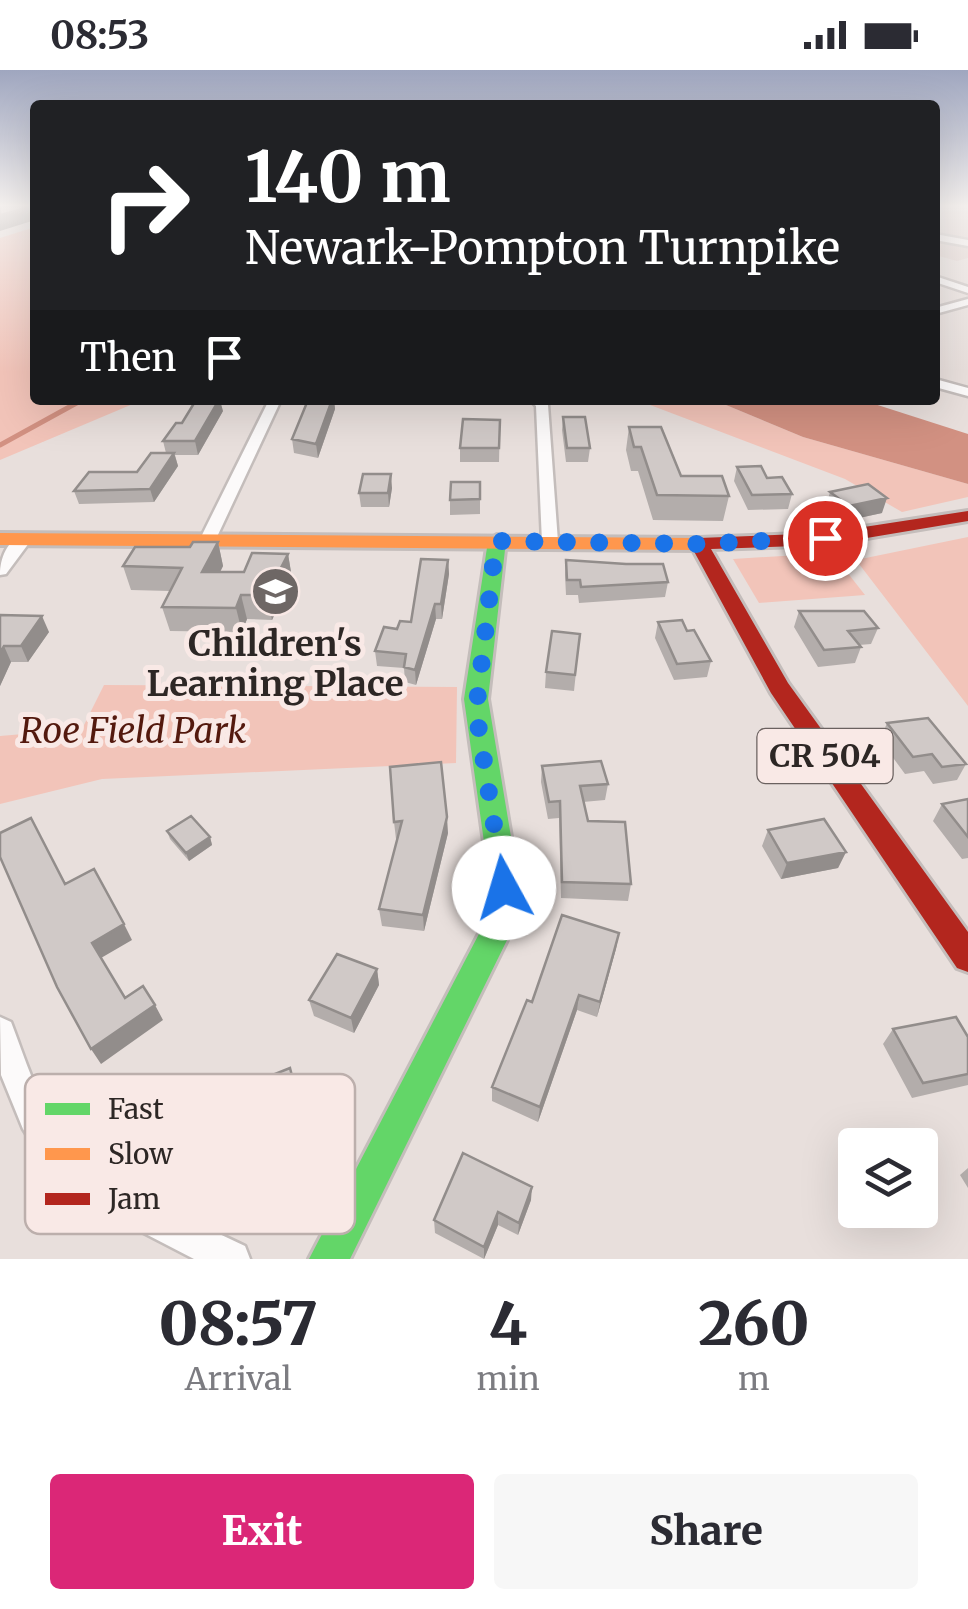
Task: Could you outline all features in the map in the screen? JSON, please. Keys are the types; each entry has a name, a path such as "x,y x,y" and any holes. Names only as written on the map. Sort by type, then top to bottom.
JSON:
{"main road":[{"path":"12,539 699,544 825,538 968,516"},
{"path":"355,1210 495,934 502,908 503,859 476,711 496,541"},
{"name":"CR 504","path":"699,544 779,687 968,958"},
{"path":"330,1259 343,1234"}],"street":[{"path":"940,282 968,290"},
{"path":"940,310 968,302"},
{"path":"940,383 966,390"},
{"path":"208,539 273,405"},
{"path":"542,405 550,542"},
{"path":"0,570 12,539"},
{"path":"0,1032 25,1095"},
{"path":"185,1234 232,1259"}],"green space":[{"path":"0,261 30,261 30,405 131,405 0,460"},
{"path":"650,405 726,405 803,437 968,484 968,497 902,512 845,479"},
{"path":"968,537 968,706 856,560"},
{"path":"832,553 865,595 759,603 733,559"},
{"name":"Roe Field Park","path":"104,685 457,687 456,763 102,779 0,804 0,736 82,729"}],"shaded area":[{"path":"726,405 878,405 968,434 968,484 803,437"}],"building":[{"path":"193,405 216,405 195,441 163,441 176,423 182,423"},
{"path":"306,405 330,405 316,444 292,439"},
{"path":"563,417 585,417 590,448 567,448"},
{"path":"463,419 500,420 499,448 460,448"},
{"path":"629,427 661,427 681,476 722,476 729,496 657,495 641,447 634,447"},
{"path":"151,453 174,453 150,489 74,491 89,472 137,472"},
{"path":"761,466 767,478 782,477 792,494 752,495 737,467"},
{"path":"363,474 391,474 388,493 359,493"},
{"path":"451,482 480,482 480,499 450,500"},
{"path":"868,484 887,498 849,506 830,492"},
{"path":"193,542 218,542 202,572 244,572 252,553 288,554 267,595 241,595 236,608 162,607 182,568 123,566 135,547 190,547"},
{"path":"421,559 448,560 441,604 435,604 415,670 404,667 406,654 375,651 384,627 397,629 400,621 411,622"},
{"path":"566,560 663,564 668,582 581,587 580,580 567,580"},
{"path":"799,611 864,611 878,628 848,631 861,647 824,650"},
{"path":"0,615 42,616 21,646 4,646 0,653"},
{"path":"682,620 687,631 694,630 711,661 677,664 658,622"},
{"path":"552,631 580,634 575,675 546,672"},
{"path":"928,718 966,764 942,767 932,754 913,757 887,723"},
{"path":"601,761 608,784 580,786 588,821 625,822 631,884 562,882 560,801 549,802 542,766"},
{"path":"441,762 447,817 423,915 379,909 402,821 394,822 390,767"},
{"path":"968,799 968,837 942,804"},
{"path":"191,816 210,837 186,853 167,831"},
{"path":"31,818 65,884 94,869 124,924 92,943 125,998 143,986 155,1005 91,1049 57,987 0,857 0,833"},
{"path":"824,819 846,852 787,863 768,830"},
{"path":"562,915 619,933 600,1002 579,995 540,1107 492,1087 527,1000 532,1002"},
{"path":"337,954 377,969 351,1018 309,1000"},
{"path":"956,1017 968,1037 968,1074 923,1083 893,1029"},
{"path":"463,1153 532,1187 519,1223 498,1212 484,1247 434,1220"}],"waterway":[{"path":"0,445 73,405"}],"traffic: fast":[{"path":"355,1208 495,934 500,903 499,849 476,699 497,541"},
{"path":"329,1259 342,1234"}],"traffic: slow":[{"path":"0,539 699,544"}],"traffic: jam":[{"path":"968,516 825,539 699,544 779,687 968,958"}],"place":[{"name":"Children's Learning Place","path":"275,592"}],"route":[{"path":"504,888 503,859 476,711 496,541 699,544 825,538"}]}
